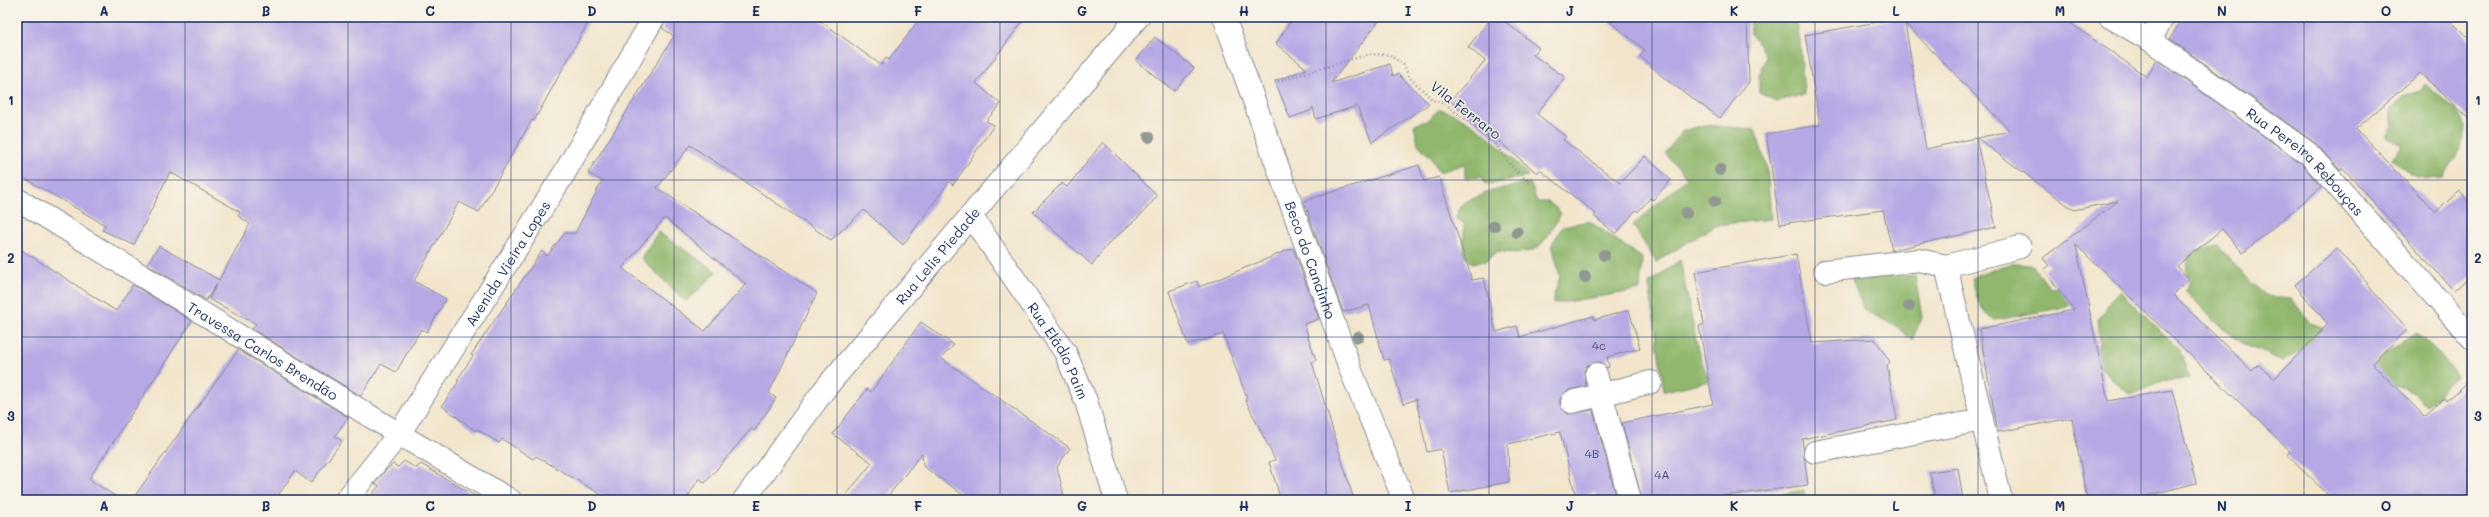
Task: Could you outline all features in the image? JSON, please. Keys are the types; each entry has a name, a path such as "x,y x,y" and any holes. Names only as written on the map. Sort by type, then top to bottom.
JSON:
{"street":[{"name":"Avenida Vieira Lopes","path":"346,500 399,434 565,172 654,17"},
{"name":"Rua Lelis Piedade","path":"744,500 824,390 1138,17"},
{"name":"Beco do Candinho","path":"1224,17 1351,371 1404,500"},
{"name":"Rua Pereira Rebouças","path":"2110,17 2150,40 2308,153 2472,338"},
{"path":"2150,40 2164,17"},
{"name":"Travessa Carlos Brendão","path":"17,199 399,434 510,500"},
{"name":"Rua Eládio Paim","path":"971,216 1065,352 1086,401 1116,500"},
{"path":"1825,271 1919,260 1946,266 2020,247"},
{"path":"1946,266 2001,500"},
{"path":"1596,374 1630,500"},
{"path":"1572,402 1602,396 1651,382"},
{"path":"1815,452 1982,420"}],"path":[{"name":"Vila Ferraro","path":"1251,90 1370,54 1390,55 1404,65 1409,76 1433,100 1445,104 1492,140 1512,167 1530,183"}],"green space":[{"path":"1749,17 1799,17 1795,19 1800,41 1804,95 1776,101 1759,93 1759,76 1766,56 1751,34"},
{"path":"2425,84 2455,109 2466,126 2457,157 2442,177 2420,176 2408,172 2397,164 2392,158 2403,145 2386,137 2393,123 2390,111 2403,96 2421,91"},
{"path":"1440,109 1452,113 1477,127 1510,156 1528,176 1486,185 1482,177 1465,178 1465,164 1439,172 1432,159 1418,144 1414,125 1426,121"},
{"path":"1703,125 1755,129 1767,168 1771,219 1716,225 1656,262 1633,225 1687,178 1665,153 1683,131"},
{"path":"1530,183 1537,202 1549,202 1561,213 1549,234 1538,247 1531,251 1497,251 1486,261 1472,263 1464,255 1464,223 1455,218 1463,203 1491,191"},
{"path":"1589,221 1642,258 1640,290 1553,304 1553,297 1560,277 1552,244 1563,226"},
{"path":"658,232 717,272 686,302 641,258"},
{"path":"2218,246 2264,296 2291,298 2310,323 2328,329 2370,367 2385,354 2417,333 2441,355 2457,377 2427,406 2414,393 2397,386 2379,399 2305,349 2283,361 2245,345 2217,324 2185,290 2191,278 2186,273 2190,252"},
{"path":"1680,260 1698,351 1709,381 1664,391 1649,283"},
{"path":"2015,263 2031,264 2050,288 2069,286 2073,299 2067,307 1995,320 1981,307 1972,278"},
{"path":"1899,274 1915,276 1922,317 1912,340 1897,327 1864,310 1850,275"},
{"path":"2120,291 2180,351 2190,379 2164,381 2130,395 2096,363 2099,341 2097,319"},
{"path":"1804,490 1806,500 1752,500"}],"building":[{"path":"17,17 591,17 534,121 532,120 479,212 459,202 414,281 446,299 427,332 421,329 396,372 381,364 361,396 252,329 256,324 209,299 218,282 206,300 147,264 159,246 219,280 250,224 238,216 240,212 170,172 134,245 102,230 105,225 17,174"},
{"path":"666,17 815,17 881,65 886,58 889,60 921,17 1026,17 976,83 1001,104 986,121 994,125 953,185 949,182 903,245 864,210 831,240 690,145 657,188 817,293 769,393 776,398 754,431 751,429 705,483 699,478 686,500 610,500 536,456 533,459 502,439 499,443 477,429 476,431 442,406 459,381 457,380 473,356 471,355 542,251 547,256 565,233 575,233 602,181 588,173 674,36 662,28","holes":["665,218 746,284 705,331 622,268"]},
{"path":"1293,17 1382,17 1331,83 1390,64 1393,76 1398,74 1429,104 1372,142 1357,106 1316,119 1313,107 1310,111 1290,118 1275,81 1307,69 1276,44"},
{"path":"1492,17 1499,17 1539,48 1533,55 1565,77 1537,114 1566,137 1563,140 1620,183 1645,156 1671,180 1653,200 1650,198 1638,212 1636,210 1616,234 1594,216 1596,214 1540,170 1537,173 1450,101 1485,61 1468,47"},
{"path":"1604,17 1747,17 1749,82 1720,118 1664,78 1640,56 1645,50"},
{"path":"1899,17 2062,17 2147,77 2157,60 2300,162 2321,187 2243,253 2222,229 2177,266 2189,279 2173,295 2252,371 2258,365 2275,378 2328,324 2295,285 2337,248 2368,283 2366,284 2408,329 2372,363 2424,416 2445,398 2447,401 2472,378 2472,500 2333,500 2287,455 2290,451 2076,245 2108,401 2172,390 2196,483 2131,500 2087,500 2072,418 1998,432 1979,329 2074,310 2044,270 2049,266 2043,258 2118,201 2074,210 1977,138 2010,131 1905,23 1926,149 1976,138 1996,227 1892,250 1883,210 1780,224 1766,134 1820,125 1805,35 1900,18"},
{"path":"2183,17 2447,17 2472,42 2472,121 2420,73 2356,129 2436,212 2459,191 2472,205 2472,274 2454,291 2343,168 2340,170 2315,143 2170,39"},
{"path":"1155,37 1194,68 1174,91 1136,61"},
{"path":"1103,142 1157,196 1142,214 1108,244 1092,265 1033,212 1062,183 1067,187"},
{"path":"1419,165 1424,181 1439,177 1472,280 1484,278 1496,332 1517,326 1520,337 1593,316 1594,320 1629,310 1640,348 1607,357 1609,367 1607,368 1599,362 1587,365 1584,371 1586,386 1569,390 1560,399 1560,405 1568,414 1593,410 1617,500 1598,500 1596,493 1576,497 1560,432 1508,444 1509,482 1450,493 1441,449 1427,452 1416,399 1403,404 1389,359 1384,360 1369,305 1343,312 1304,201"},
{"path":"17,247 116,311 133,285 192,321 89,479 121,500 17,500"},
{"path":"1293,248 1319,319 1304,324 1316,360 1312,362 1354,500 1281,500 1269,462 1275,460 1245,399 1247,398 1223,334 1188,345 1169,291 1197,281 1199,287"},
{"path":"1796,254 1812,343 1875,339 1890,362 1887,365 1897,420 1802,439 1808,485 1694,500 1642,500 1622,423 1713,404 1699,326 1704,324 1695,272"},
{"path":"921,322 954,345 941,358 1070,448 1057,467 1065,500 970,500 923,466 922,453 885,500 842,500 872,463 833,434 867,389 871,392"},
{"path":"238,350 348,417 335,436 342,441 311,483 295,471 275,500 132,500"},
{"path":"404,461 416,468 421,464 482,500 368,500 379,486 375,483 384,472 393,464 398,467"},
{"path":"1958,468 1963,500 1935,500 1930,472"}]}
